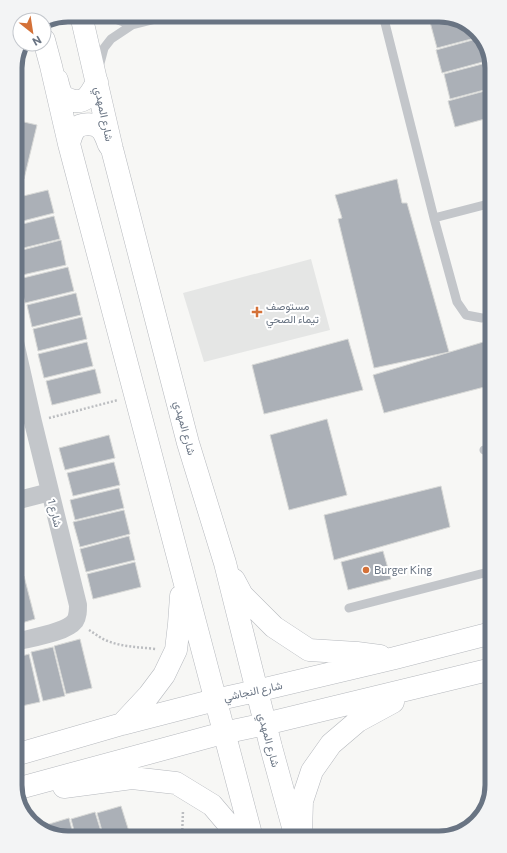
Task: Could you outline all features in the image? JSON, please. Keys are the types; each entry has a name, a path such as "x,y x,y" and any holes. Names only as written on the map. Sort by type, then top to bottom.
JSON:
{"main road":[{"name":"شارع المهدي","path":"83,22 112,150 188,443 225,562 256,691 294,831"},
{"path":"47,52 69,144 134,395 250,831"},
{"path":"51,66 61,93 66,99 76,102 84,101 97,82"},
{"path":"69,144 74,130 80,126 88,124 96,125 102,130 112,150"},
{"path":"225,562 242,595 274,627 309,650 357,653 395,658"},
{"path":"122,724 149,695 164,676 176,650 182,577"},
{"name":"شارع النجاشي","path":"22,753 122,724 215,700 395,658 485,635"},
{"path":"22,786 223,733 485,671"},
{"path":"301,831 302,801 312,771 330,744 358,721 422,686"},
{"path":"22,791 132,778 176,783 212,806 234,831"}],"street":[{"name":"شارع 1","path":"22,378 78,605 78,614 75,621"},
{"path":"22,499 50,492"},
{"path":"22,640 61,630 69,627 75,621"}],"lane":[{"path":"122,22 132,26"},
{"path":"97,82 99,64 104,48 111,39 132,26 147,22"},
{"path":"385,22 434,218 457,302 466,315 482,318"},
{"path":"434,218 485,205"},
{"path":"349,608 485,573"}],"path":[{"path":"33,422 134,395"},
{"path":"75,621 104,639 117,644 176,650"},
{"path":"182,831 184,788"}],"shaded area":[{"name":"مستوصف تيماء الصحي","path":"311,259 330,330 204,362 183,293"}],"building":[{"path":"430,22 454,24 469,33 474,38 437,48"},
{"path":"475,39 485,61 442,73 436,50"},
{"path":"485,63 485,90 450,99 444,74"},
{"path":"485,91 485,119 455,127 448,101"},
{"path":"22,122 37,125 24,179 22,178"},
{"path":"397,179 402,203 407,203 449,352 374,368 338,219 342,218 335,195"},
{"path":"48,190 54,213 22,221 22,196"},
{"path":"54,216 60,239 22,248 22,224"},
{"path":"61,240 66,265 22,275 22,250"},
{"path":"68,267 74,291 25,303 22,291 22,278"},
{"path":"76,293 81,315 32,327 27,305"},
{"path":"82,317 87,339 38,351 33,329"},
{"path":"348,339 363,390 264,414 252,365"},
{"path":"485,341 485,387 384,413 373,375"},
{"path":"87,342 93,366 44,378 38,354"},
{"path":"95,369 101,393 52,405 46,381"},
{"path":"327,419 347,495 289,510 270,435"},
{"path":"109,435 115,458 65,470 59,448"},
{"path":"114,462 120,485 73,496 67,473"},
{"path":"441,486 450,527 334,560 324,515"},
{"path":"119,488 124,508 75,520 70,500"},
{"path":"124,510 130,534 80,547 73,522"},
{"path":"129,536 135,560 86,572 80,549"},
{"name":"Burger King","path":"383,551 391,579 348,590 341,562"},
{"path":"135,562 141,587 93,599 87,574"},
{"path":"22,576 24,576 35,619 22,623"},
{"path":"80,639 92,688 66,694 54,646"},
{"path":"53,647 65,696 43,701 31,652"},
{"path":"29,654 40,702 22,706 22,656"},
{"path":"121,806 129,831 102,831 97,813"},
{"path":"95,812 101,831 74,831 71,819"},
{"path":"69,818 72,831 53,829 46,825"}],"place":[{"name":"مستوصف تيماء الصحي","path":"257,312"},
{"name":"Burger King","path":"366,570"}]}
